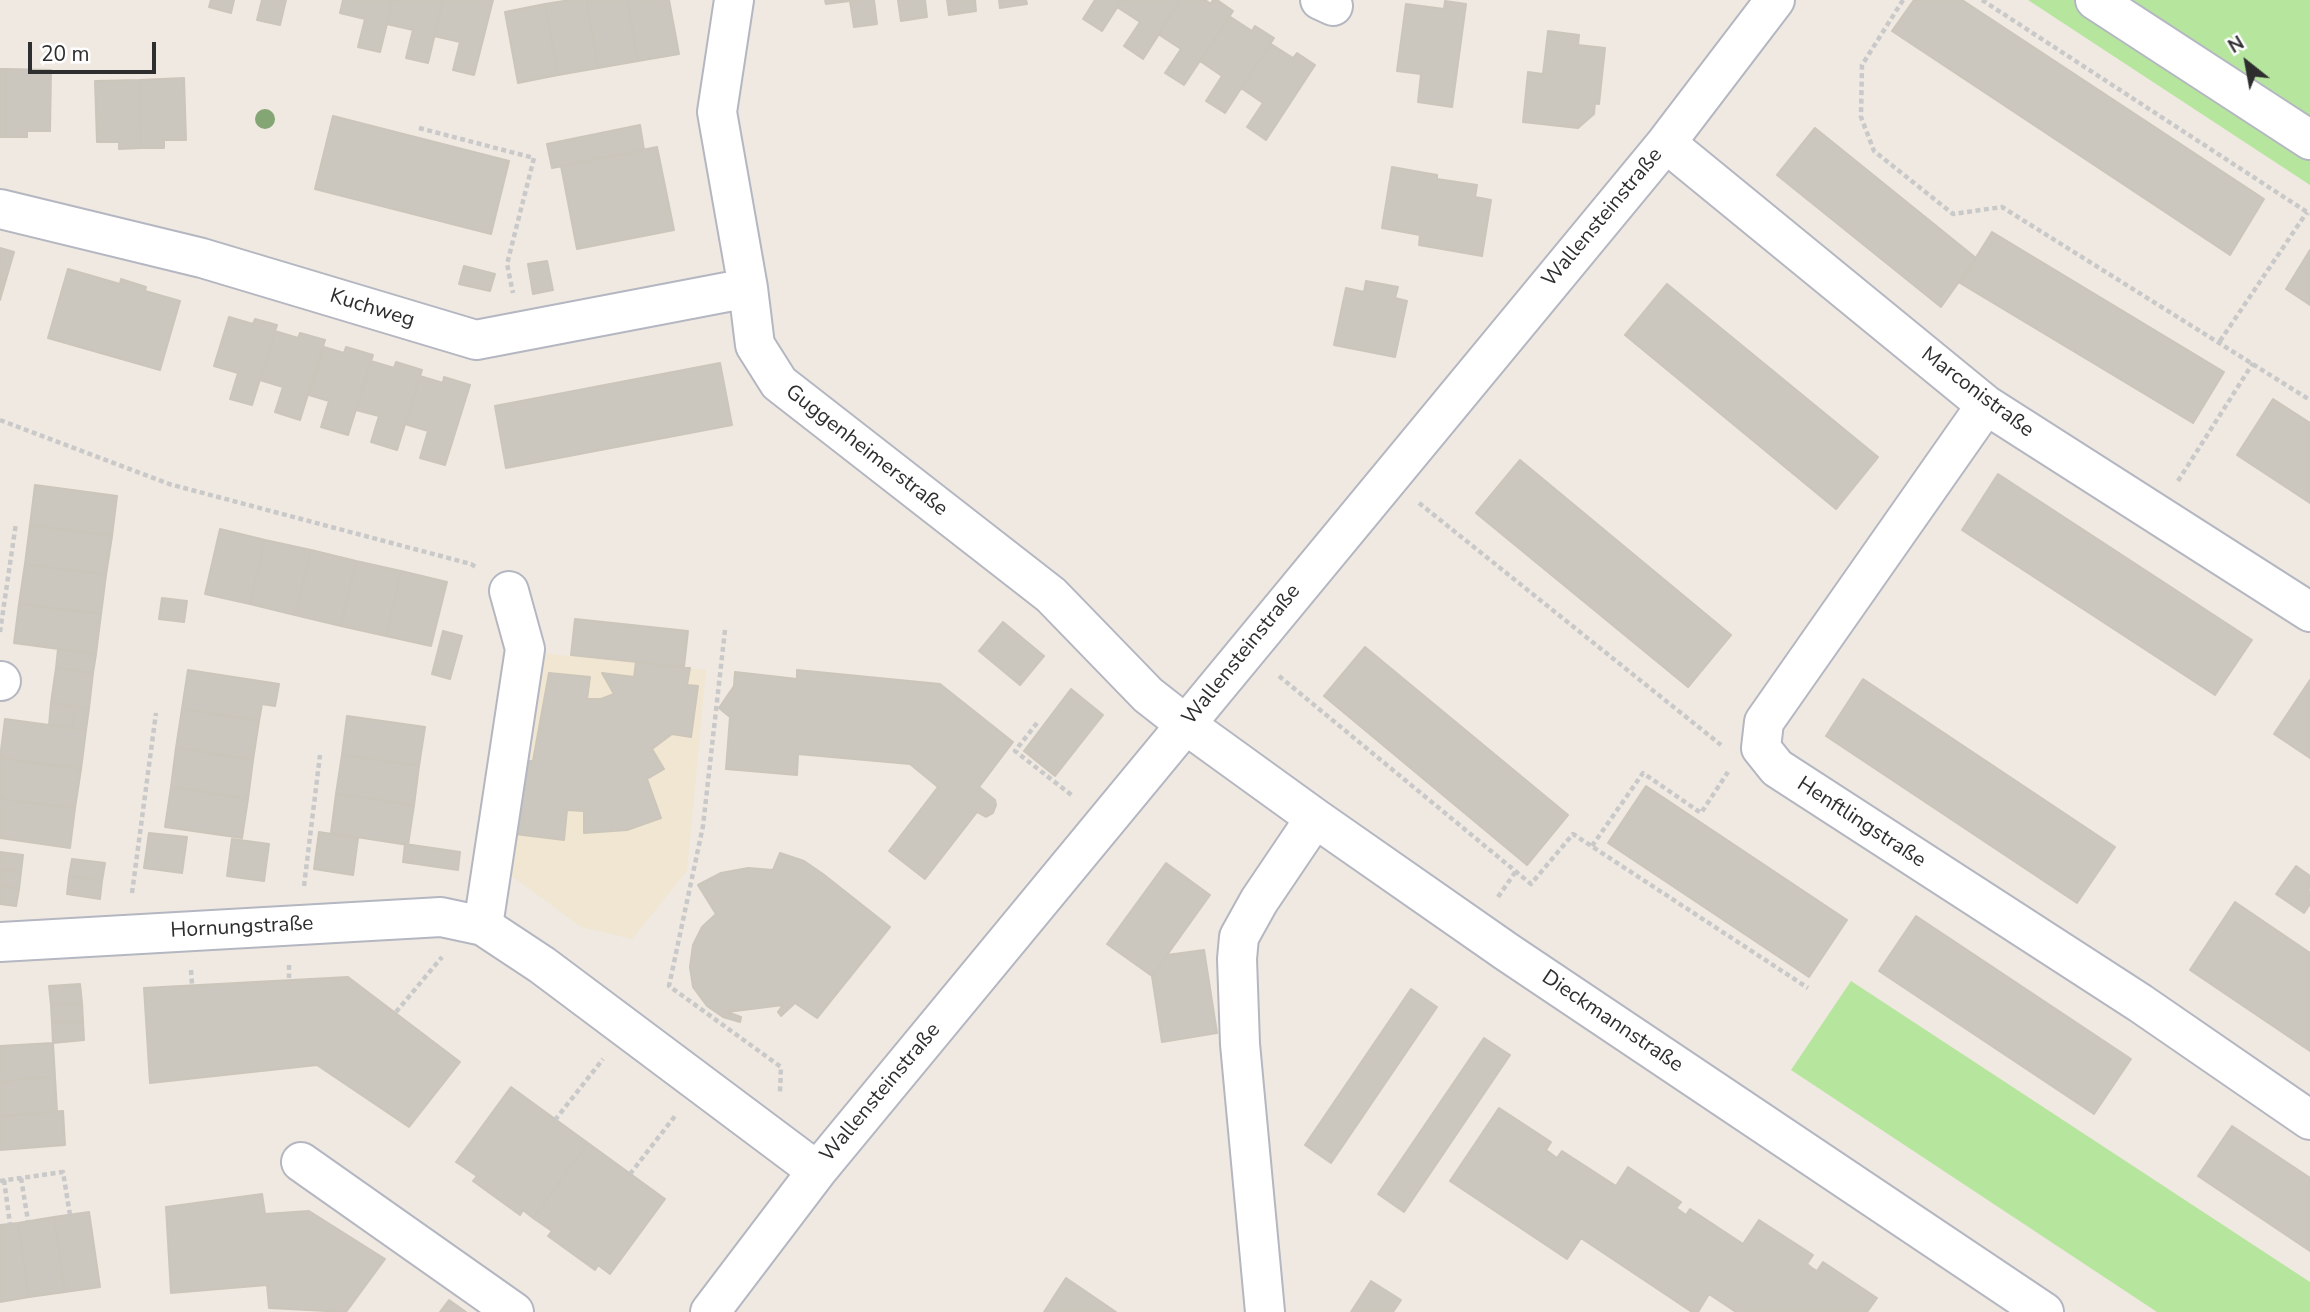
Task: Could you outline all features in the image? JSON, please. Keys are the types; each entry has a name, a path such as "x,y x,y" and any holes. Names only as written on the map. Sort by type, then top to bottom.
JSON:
{"street":[{"name":"Guggenheimerstraße","path":"734,0 717,112 748,288 755,345 779,383 1051,596 1139,686 1185,724"},
{"name":"Wallensteinstraße","path":"710,1312 817,1171 1666,143 1775,0"},
{"path":"2095,0 2310,140"},
{"name":"Marconistraße","path":"1666,143 1986,405 2310,612"},
{"name":"Kuchweg","path":"0,209 202,258 476,340 748,288"},
{"path":"1749,753 1764,722 1986,405"},
{"path":"477,924 525,649 509,591"},
{"name":"Dieckmannstraße","path":"1185,724 1507,952 2044,1312"},
{"name":"Henftlingstraße","path":"1749,753 1777,768 2128,996 2310,1121"},
{"path":"1265,1312 1240,1044 1237,959 1239,937 1315,818"},
{"name":"Hornungstraße","path":"0,942 441,917 477,924 542,965 817,1171"},
{"path":"301,1162 514,1312"}],"path":[{"path":"1903,0 1862,65 1860,117 1874,151 1953,214 2002,208 2220,341 2310,400"},
{"path":"1982,0 2309,213 2220,341"},
{"path":"419,128 534,158 507,264 521,331"},
{"path":"2157,514 2253,363"},
{"path":"0,420 169,484 471,564 509,591"},
{"path":"1388,478 1749,753 1701,813 1643,773 1592,846"},
{"path":"0,632 16,523"},
{"path":"725,630 703,826 669,986 781,1067 777,1141"},
{"path":"1246,649 1531,884 1573,834 1808,988"},
{"path":"131,935 130,901 156,713"},
{"path":"1037,723 1015,751 1106,821"},
{"path":"299,925 320,755"},
{"path":"396,1012 477,924"},
{"path":"555,1120 628,1029"},
{"path":"630,1174 701,1082"},
{"path":"10,1224 2,1180 64,1172 70,1214"},
{"path":"21,1178 28,1221"}],"shaded area":[{"path":"542,653 706,670 687,871 632,939 581,927 509,874"}],"green space":[{"path":"2028,0 2310,0 2310,185"},
{"path":"1851,981 2310,1282 2310,1312 2157,1312 1791,1070"}],"building":[{"path":"211,0 234,0 231,13 209,7"},
{"path":"262,0 286,0 280,25 257,20"},
{"path":"343,0 393,0 380,52 358,47 365,19 340,13"},
{"path":"393,0 443,0 428,63 406,58 413,30 387,24"},
{"path":"443,0 493,0 474,75 453,70 460,42 434,36"},
{"path":"586,0 598,68 558,75 545,4"},
{"path":"586,0 627,0 638,61 598,68"},
{"path":"627,0 669,0 679,54 638,61"},
{"path":"825,0 874,0 877,24 854,27 850,1 826,4"},
{"path":"898,0 925,0 927,17 901,21"},
{"path":"947,0 975,0 976,11 949,15"},
{"path":"999,0 1026,0 1027,4 1000,8"},
{"path":"1095,0 1122,0 1102,31 1083,19"},
{"path":"1122,0 1181,0 1143,59 1124,46 1140,22 1117,7"},
{"path":"1181,0 1205,0 1211,4 1213,0 1217,0 1233,11 1184,85 1165,73 1181,49 1158,34"},
{"path":"1914,0 1962,0 2264,199 2230,255 1892,31"},
{"path":"1445,1 1466,4 1452,107 1418,102 1421,74 1397,71 1406,4 1444,9"},
{"path":"545,4 558,75 518,83 505,12"},
{"path":"1229,16 1252,31 1255,26 1274,38 1225,113 1206,101 1222,76 1200,61"},
{"path":"1548,31 1579,35 1578,45 1605,48 1599,104 1595,103 1594,114 1578,128 1523,122 1528,72 1543,74"},
{"path":"1271,44 1293,58 1297,53 1315,65 1266,140 1247,127 1263,103 1241,88"},
{"path":"0,69 6,69 5,137 0,137"},
{"path":"6,69 51,70 50,131 27,131 27,137 5,137"},
{"path":"184,78 186,140 164,140 164,148 141,148 140,80"},
{"path":"140,80 141,148 119,149 119,142 97,142 95,81"},
{"path":"333,116 509,161 491,234 315,189"},
{"path":"640,125 644,150 552,168 547,144"},
{"path":"1815,128 1976,258 1941,307 1777,175"},
{"path":"657,147 674,230 577,249 561,166"},
{"path":"1392,167 1437,175 1437,179 1477,185 1475,197 1491,200 1482,256 1419,245 1420,235 1382,228"},
{"path":"1992,232 2224,372 2193,423 1960,283"},
{"path":"0,248 14,252 0,300"},
{"path":"2310,250 2310,305 2286,289"},
{"path":"547,261 553,290 533,294 528,264"},
{"path":"464,266 495,274 490,291 459,284"},
{"path":"68,269 120,284 121,279 146,287 145,291 180,301 160,370 48,338"},
{"path":"1366,281 1398,287 1395,298 1407,301 1395,357 1334,345 1346,288 1364,292"},
{"path":"1667,284 1878,457 1836,509 1625,335"},
{"path":"229,317 253,324 255,319 277,325 252,405 230,399 238,373 214,366"},
{"path":"275,331 298,338 300,333 325,340 300,420 275,412 283,387 260,380"},
{"path":"324,347 344,353 346,347 373,355 348,435 321,427 329,401 309,395"},
{"path":"371,361 394,368 396,362 422,370 397,450 371,442 379,416 356,410"},
{"path":"720,363 732,425 506,468 495,406"},
{"path":"420,376 443,383 444,377 470,385 445,465 420,458 428,431 405,424"},
{"path":"2273,399 2310,423 2310,503 2237,455"},
{"path":"1520,460 1731,635 1688,687 1476,513"},
{"path":"1998,474 2252,640 2215,695 1962,530"},
{"path":"35,485 117,496 112,536 30,525"},
{"path":"30,525 112,536 106,575 25,564"},
{"path":"220,529 265,540 250,604 205,594"},
{"path":"265,540 311,550 295,615 250,604"},
{"path":"311,550 356,561 341,626 295,615"},
{"path":"356,561 401,571 386,636 341,626"},
{"path":"25,564 106,575 101,614 19,604"},
{"path":"401,571 447,582 431,646 386,636"},
{"path":"162,598 187,601 184,622 159,619"},
{"path":"19,604 101,614 96,654 14,643"},
{"path":"575,619 688,631 684,667 571,655"},
{"path":"1003,622 1044,656 1020,685 979,651"},
{"path":"443,631 462,636 450,679 432,674"},
{"path":"1365,647 1568,815 1527,865 1324,696"},
{"path":"58,649 96,654 93,673 56,668"},
{"path":"636,662 690,668 687,685 698,686 691,737 672,734 652,749 664,769 647,779 661,818 627,830 584,833 584,811 567,810 564,840 515,834 523,761 533,761 549,673 590,677 587,699 601,699 614,694 602,673 634,677"},
{"path":"56,668 93,673 89,708 51,703"},
{"path":"188,670 279,684 275,706 262,704 259,721 182,709"},
{"path":"797,670 940,684 1013,742 979,787 995,800 993,813 986,817 977,812 925,879 889,851 938,787 910,764 798,754 797,775 726,769 730,717 719,708 734,686 735,672 797,679"},
{"path":"1863,679 2115,847 2077,903 1826,736"},
{"path":"2310,680 2310,758 2274,734"},
{"path":"1071,689 1103,715 1055,776 1024,751"},
{"path":"51,703 75,706 72,728 49,725"},
{"path":"75,706 89,708 86,730 72,728"},
{"path":"182,709 259,721 253,760 176,748"},
{"path":"347,716 425,727 419,766 342,755"},
{"path":"5,719 86,730 81,769 0,758"},
{"path":"176,748 253,760 248,799 171,787"},
{"path":"342,755 419,766 414,805 336,794"},
{"path":"0,758 81,769 75,808 0,799"},
{"path":"1646,786 1847,920 1809,977 1608,843"},
{"path":"171,787 248,799 242,838 165,827"},
{"path":"336,794 414,805 408,845 331,833"},
{"path":"0,799 75,808 70,848 0,838"},
{"path":"319,832 358,838 353,875 314,869"},
{"path":"149,833 187,837 182,873 144,868"},
{"path":"232,839 269,844 264,881 227,876"},
{"path":"405,844 460,852 458,870 403,862"},
{"path":"0,852 23,855 21,872 0,869"},
{"path":"780,853 804,861 890,927 817,1018 795,1003 781,1016 778,1012 783,1005 727,1012 741,1017 740,1022 723,1017 707,1006 693,987 690,967 693,945 702,927 716,914 698,885 721,873 748,868 773,870"},
{"path":"72,859 105,863 102,881 69,876"},
{"path":"1166,863 1210,895 1152,976 1107,944"},
{"path":"2296,866 2310,876 2310,904 2304,913 2276,894"},
{"path":"0,869 21,872 19,889 0,886"},
{"path":"69,876 102,881 100,899 67,894"},
{"path":"0,886 19,889 16,906 0,904"},
{"path":"2235,902 2310,953 2310,1051 2190,970"},
{"path":"1916,916 2131,1059 2094,1114 1879,971"},
{"path":"1204,950 1217,1033 1162,1042 1152,976 1167,955"},
{"path":"348,977 460,1062 409,1127 317,1065 150,1083 144,988"},
{"path":"80,984 82,1003 51,1005 49,986"},
{"path":"1411,989 1437,1007 1331,1163 1305,1145"},
{"path":"82,1003 83,1022 52,1023 51,1005"},
{"path":"83,1022 84,1040 53,1043 52,1023"},
{"path":"1484,1038 1510,1055 1404,1212 1378,1194"},
{"path":"53,1043 55,1077 0,1081 0,1046"},
{"path":"55,1077 57,1112 0,1116 0,1081"},
{"path":"511,1087 588,1143 533,1218 523,1210 520,1215 473,1181 477,1176 456,1162"},
{"path":"1499,1108 1551,1142 1546,1150 1557,1158 1562,1151 1616,1186 1628,1167 1681,1202 1676,1208 1686,1215 1690,1209 1743,1244 1759,1220 1813,1255 1807,1264 1812,1268 1817,1271 1823,1262 1877,1298 1867,1312 1736,1312 1709,1294 1698,1312 1692,1312 1581,1238 1567,1259 1450,1181"},
{"path":"63,1111 65,1145 0,1150 0,1116"},
{"path":"2232,1126 2310,1178 2310,1251 2198,1176"},
{"path":"588,1143 665,1199 610,1274 598,1265 595,1270 548,1236 552,1231 533,1218"},
{"path":"262,1194 265,1214 309,1211 385,1259 346,1312 269,1308 267,1285 171,1293 166,1207"},
{"path":"89,1212 100,1287 65,1292 54,1217"},
{"path":"54,1217 65,1292 29,1297 18,1223"},
{"path":"18,1223 29,1297 0,1302 0,1225"},
{"path":"1066,1278 1116,1312 1044,1312"},
{"path":"1371,1281 1401,1300 1393,1312 1351,1312"},
{"path":"449,1300 466,1312 440,1312"}]}
